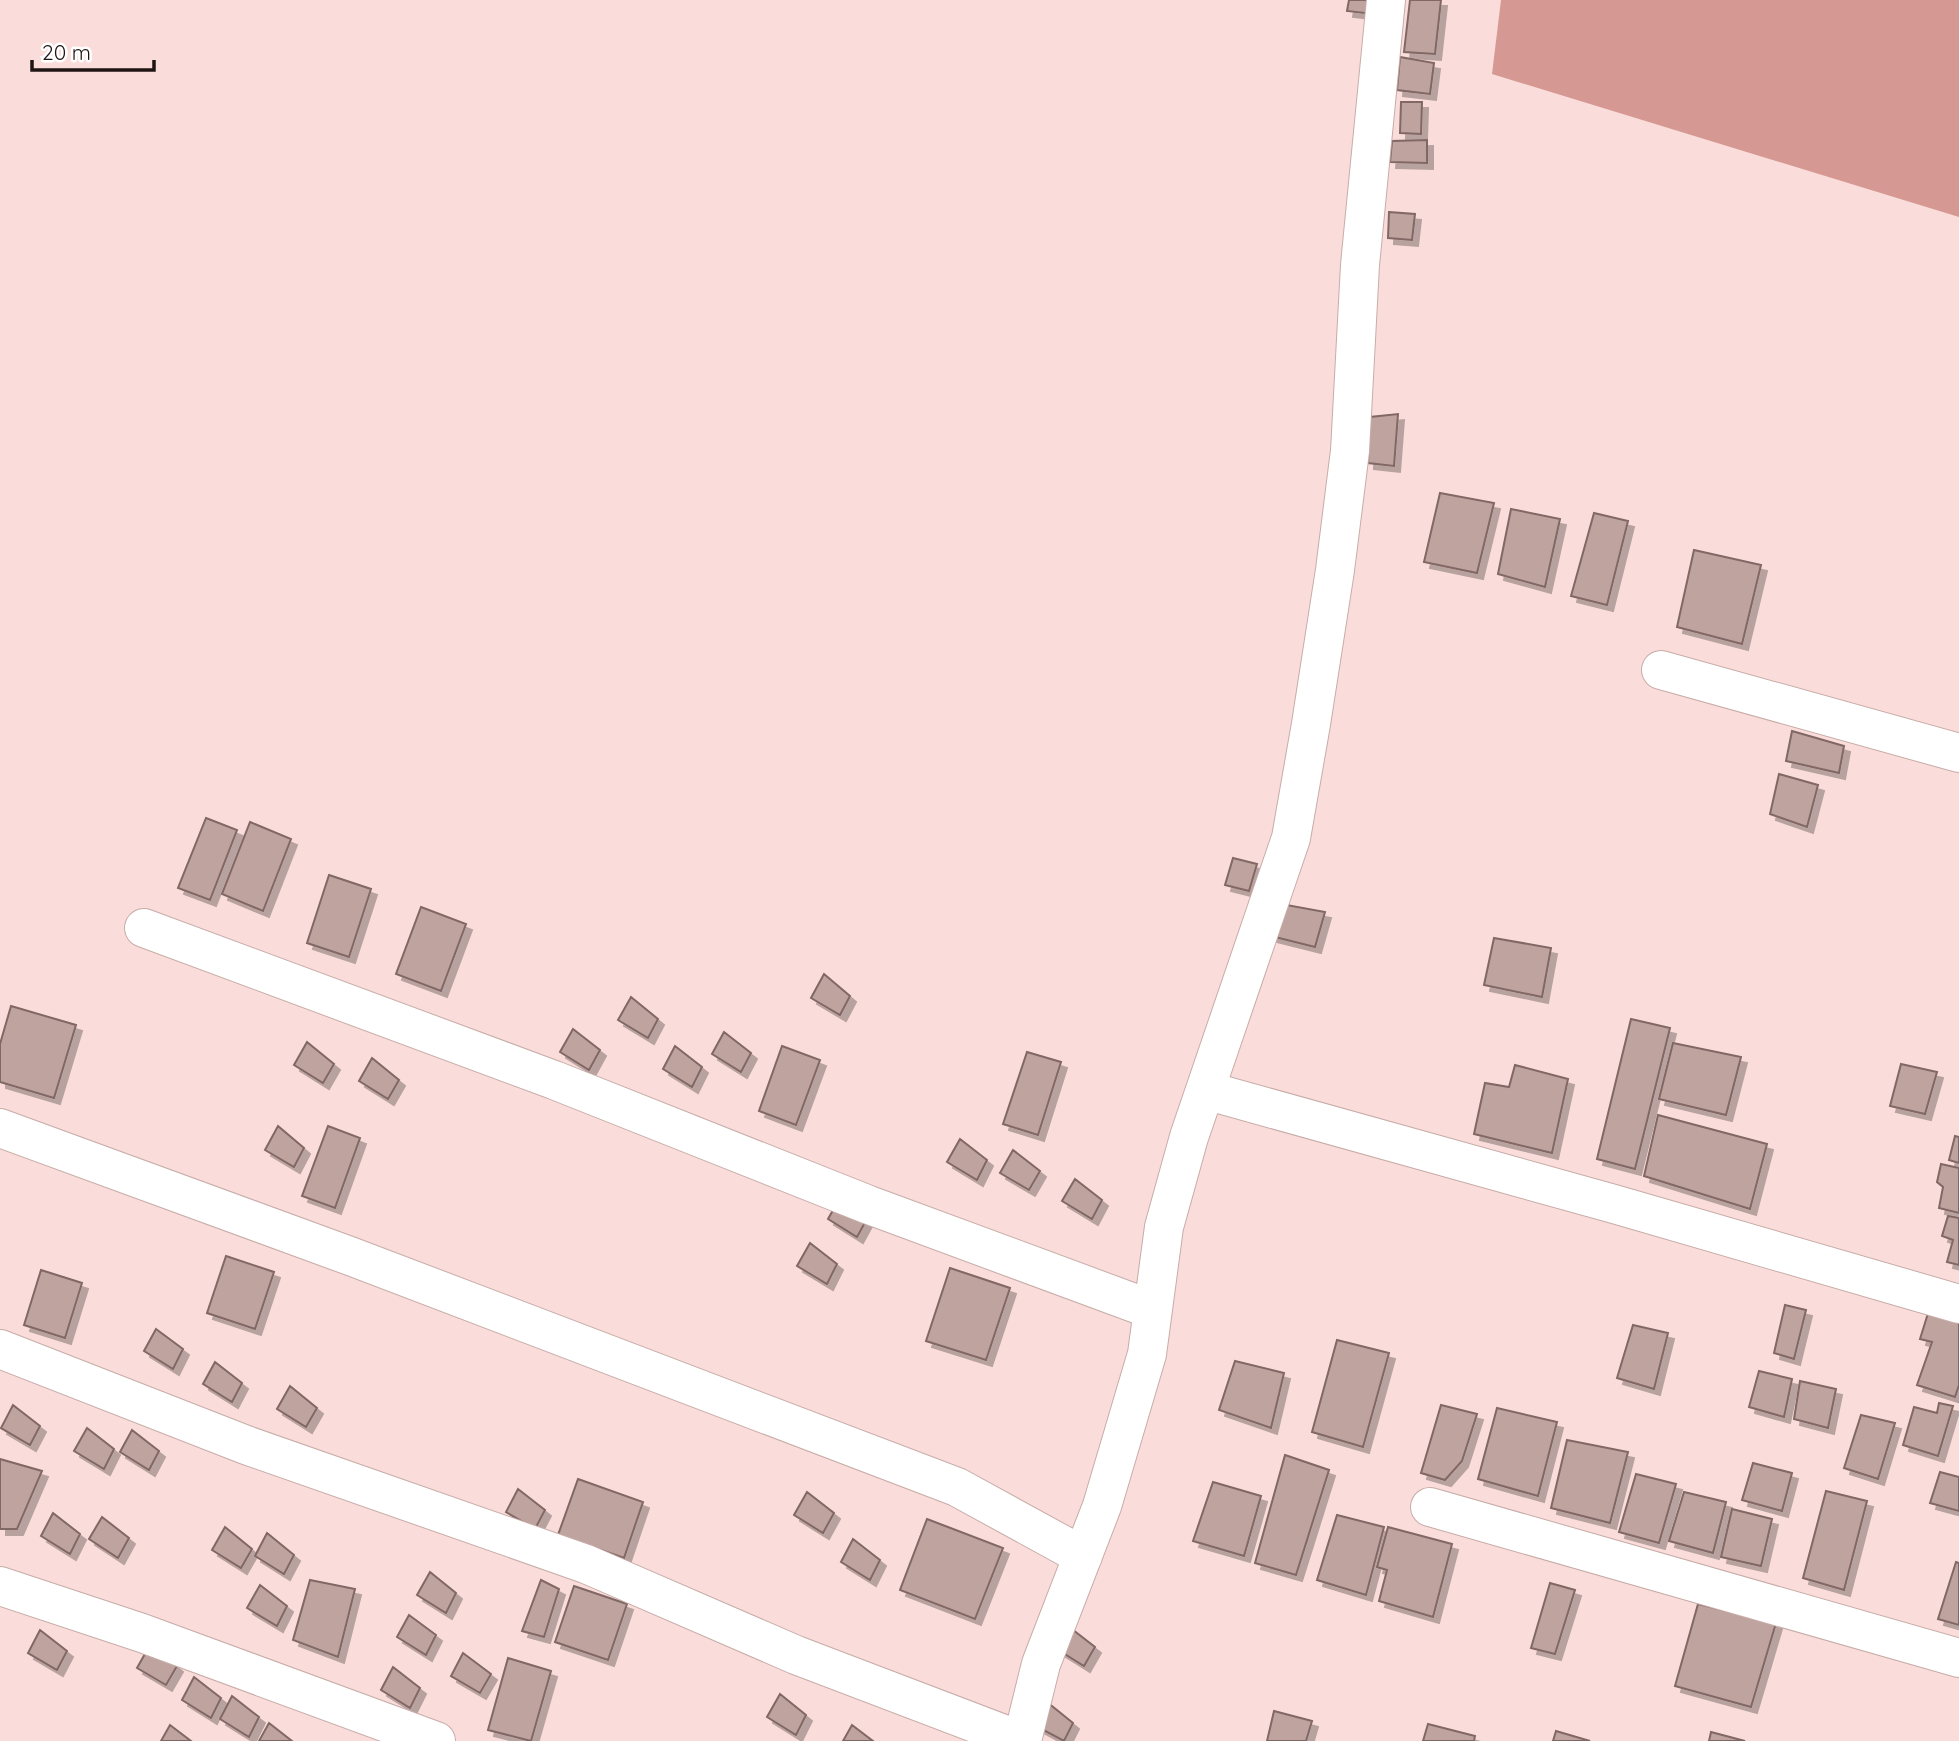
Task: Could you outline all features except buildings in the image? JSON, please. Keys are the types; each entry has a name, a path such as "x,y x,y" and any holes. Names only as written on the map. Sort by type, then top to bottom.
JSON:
{"street":[{"path":"0,1349 246,1445 586,1564 796,1655 1022,1741 1041,1664 1102,1506 1147,1354 1164,1227 1189,1137 1291,838 1311,724 1350,450 1360,265 1386,0"},
{"path":"1661,670 1959,753"},
{"path":"144,928 554,1080 869,1205 1153,1310"},
{"path":"1205,1090 1959,1304"},
{"path":"0,1128 350,1256 957,1488 1083,1556"},
{"path":"1430,1507 1959,1658"},
{"path":"0,1586 142,1633 436,1741"}],"shaded area":[{"path":"1501,0 1959,0 1959,217 1492,74"}]}
